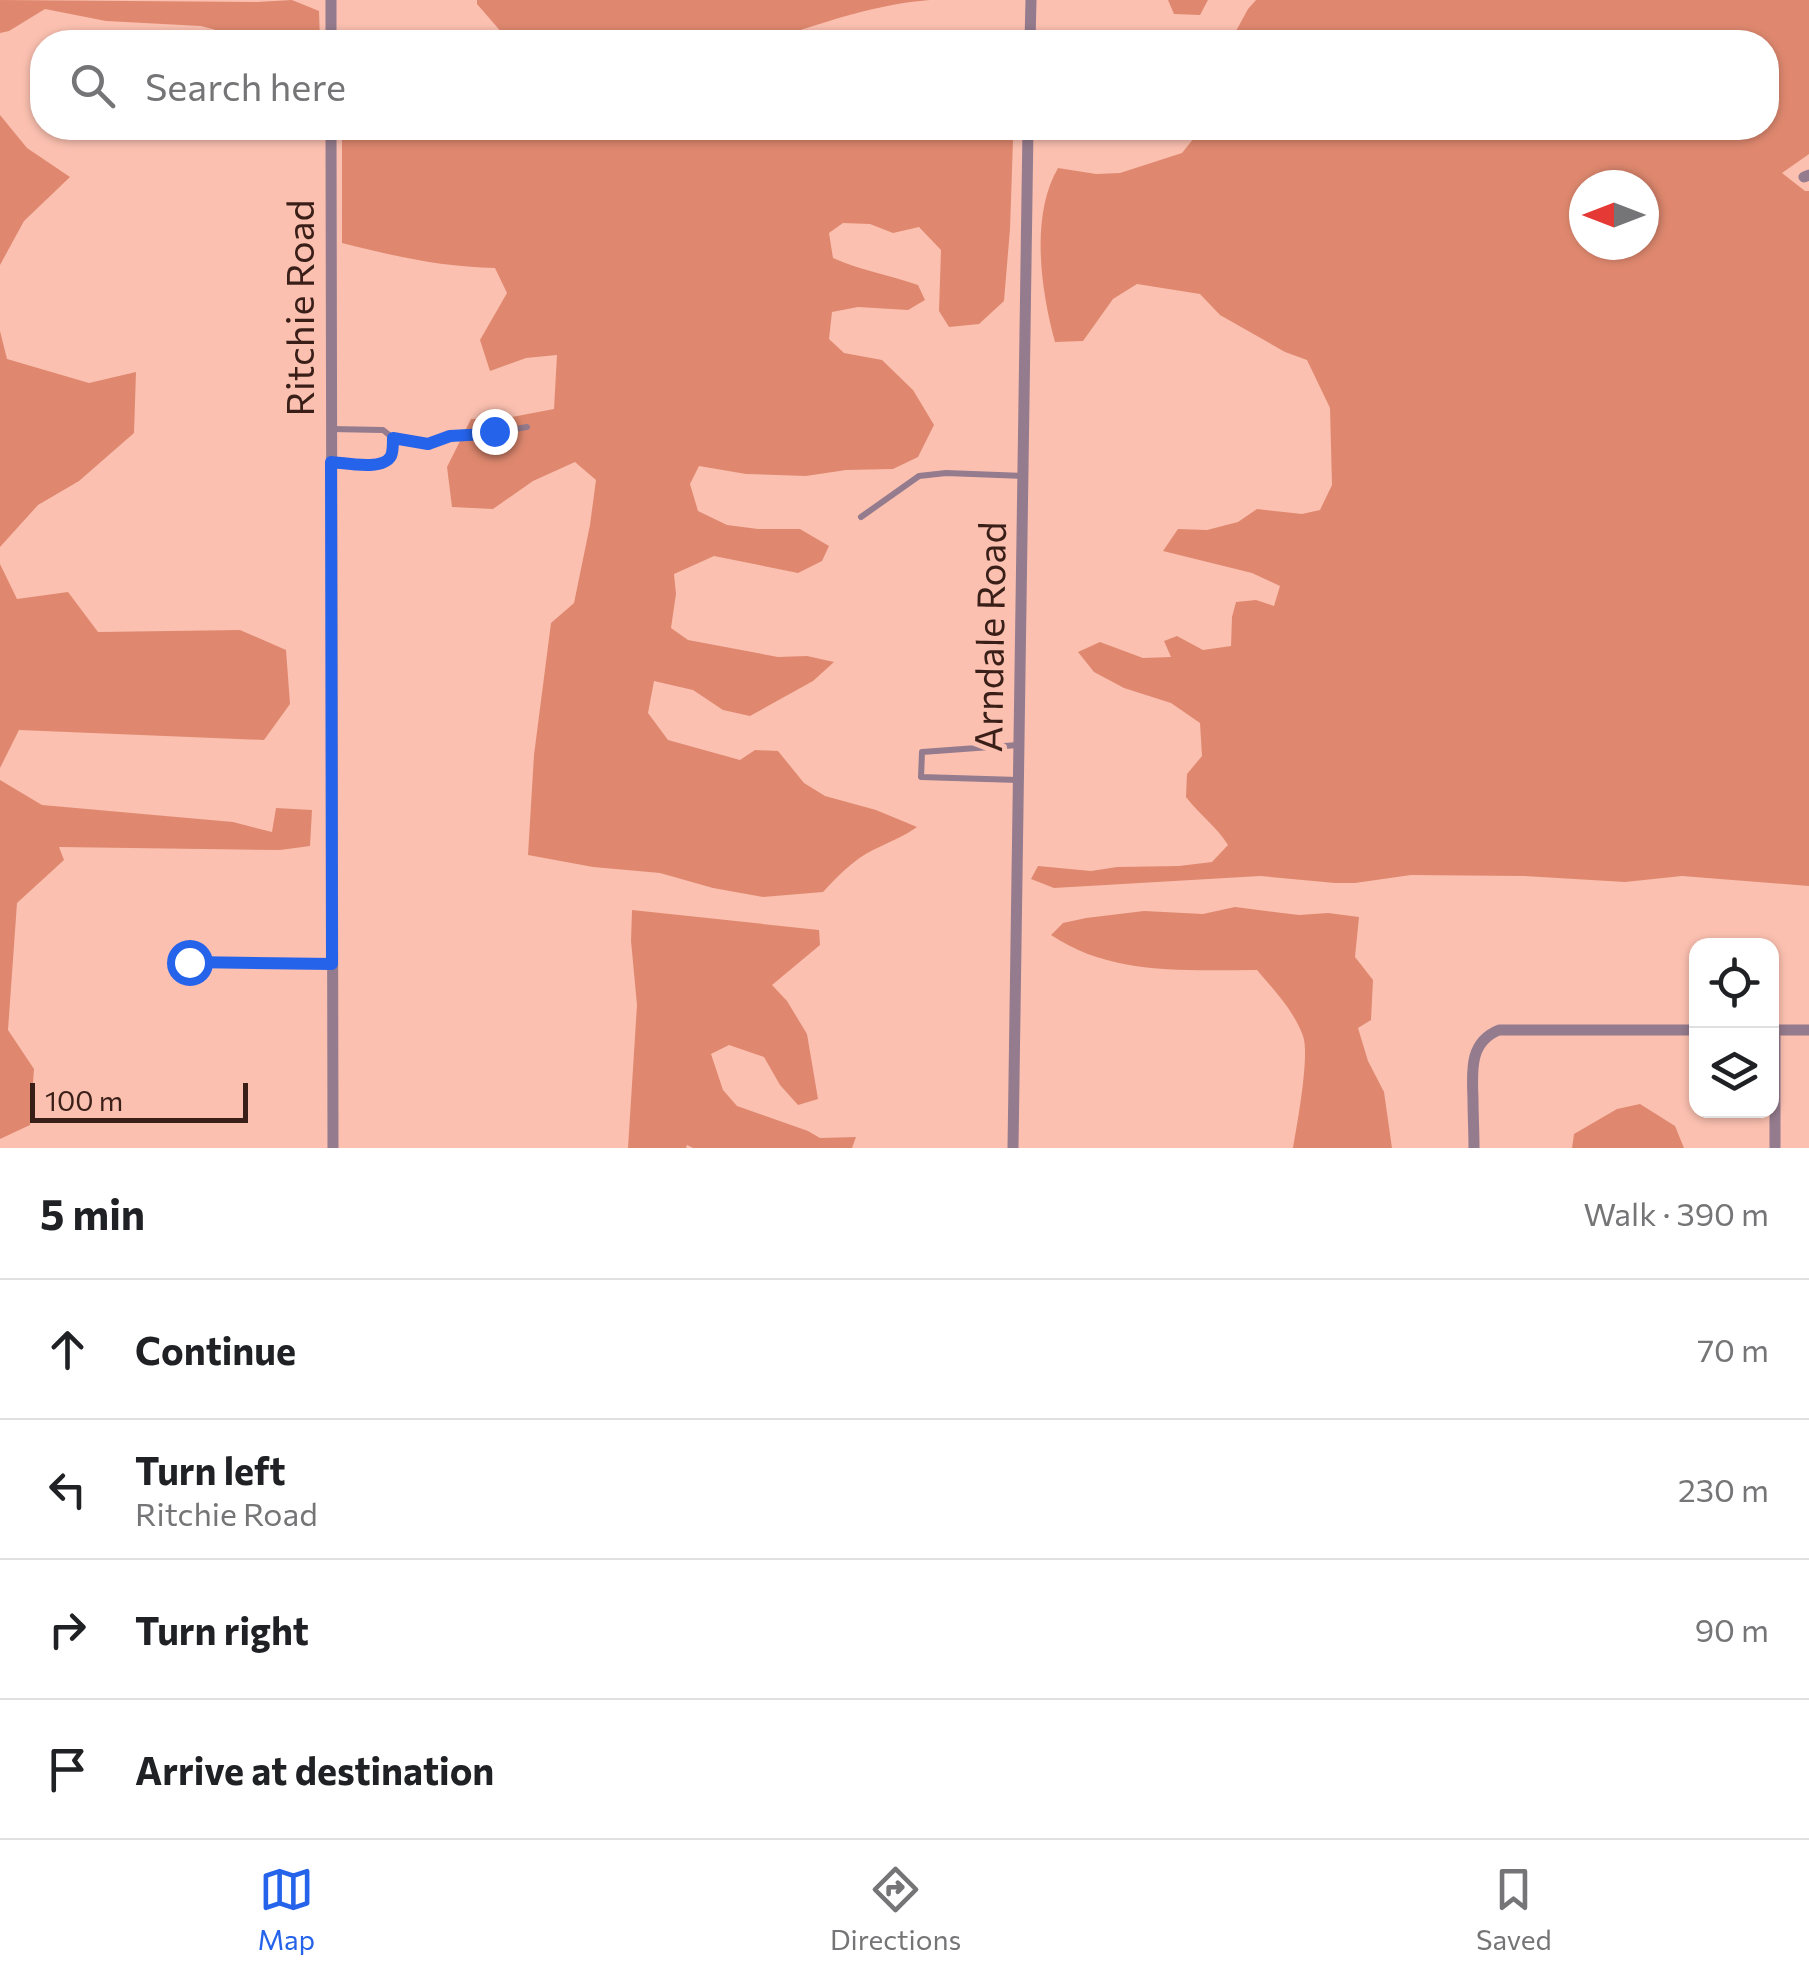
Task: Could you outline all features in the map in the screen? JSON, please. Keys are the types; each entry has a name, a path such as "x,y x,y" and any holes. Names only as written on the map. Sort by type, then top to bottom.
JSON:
{"street":[{"path":"331,0 331,30"},
{"path":"1030,30 1031,0"},
{"name":"Ritchie Road","path":"331,140 332,1148"},
{"name":"Arndale Road","path":"1013,1148 1028,140"},
{"path":"1474,1148 1472,1067 1476,1049 1488,1034 1499,1030 1689,1030"},
{"path":"1779,1030 1809,1030"},
{"path":"1774,1118 1774,1148"}],"lane":[{"path":"332,428 384,430 393,438 428,444 450,436 527,428"},
{"path":"331,462 372,466 387,462 393,438"},
{"path":"861,516 919,476 946,472 1023,476"},
{"path":"1018,780 922,778 922,752 1019,745"},
{"path":"189,962 332,964"}],"shaded area":[{"path":"0,0 292,0 319,11 320,30 216,30 106,21 45,9 0,33"},
{"path":"477,0 930,0 891,5 802,30 500,30"},
{"path":"1168,0 1208,0 1200,15 1174,14"},
{"path":"1256,0 1809,0 1809,154 1782,173 1809,191 1809,886 1682,876 1625,882 1411,875 1335,883 1260,876 1054,888 1031,879 1038,866 1091,871 1212,862 1228,845 1186,797 1187,774 1202,756 1200,723 1171,703 1124,688 1094,672 1078,652 1100,642 1143,658 1171,657 1164,641 1177,636 1203,650 1231,646 1236,602 1256,600 1274,606 1280,586 1252,573 1163,551 1178,529 1207,530 1238,522 1257,509 1302,514 1320,510 1332,485 1330,408 1307,360 1285,352 1220,315 1200,294 1137,284 1113,299 1083,341 1055,342 1042,277 1041,231 1049,187 1058,168 1120,173 1182,153 1192,140 1779,140 1779,30 1237,30"},
{"path":"0,115 27,148 70,177 24,221 0,265"},
{"path":"342,140 1013,140 1004,301 979,324 949,327 939,311 941,250 919,227 893,233 870,224 843,223 829,233 833,258 918,285 925,300 908,310 858,307 832,312 829,339 844,353 882,360 913,390 934,425 918,457 893,469 806,476 746,474 699,466 690,484 698,511 727,525 800,529 829,546 822,561 798,573 714,556 674,574 676,594 671,628 688,640 778,657 807,656 834,662 813,681 750,716 723,710 693,690 654,681 648,713 668,740 740,760 755,750 778,751 804,783 825,796 876,810 917,827 859,859 823,892 763,897 660,873 593,867 528,855 534,755 551,623 574,603 596,480 575,462 533,481 493,509 452,507 447,467 471,419 506,418 554,409 557,355 526,358 490,371 480,340 507,293 495,268 418,260 342,243"},
{"path":"0,331 7,359 89,383 136,372 134,433 79,481 38,505 0,547"},
{"path":"0,564 17,599 68,592 98,632 240,630 286,650 290,704 264,740 19,730 0,768"},
{"path":"0,780 42,805 233,822 272,832 276,808 312,810 310,846 280,850 59,847 64,860 17,903 8,1030 34,1069 30,1125 0,1139"},
{"path":"1235,907 1359,917 1355,957 1373,980 1371,1020 1358,1028 1368,1061 1384,1092 1392,1148 1293,1148 1305,1045 1289,1009 1257,970 1177,970 1124,964 1099,958 1051,935 1063,923 1086,918 1144,911 1203,914"},
{"path":"632,910 819,930 820,945 772,985 807,1034 818,1099 798,1105 780,1085 764,1057 729,1045 711,1054 723,1090 737,1106 820,1138 856,1137 852,1148 628,1148 637,1005"},
{"path":"1640,1104 1675,1126 1684,1148 1572,1148 1574,1134 1617,1109"}],"route":[{"path":"189,962 332,964 331,462 372,466 387,462 393,438 428,444 450,436 494,431"}]}
